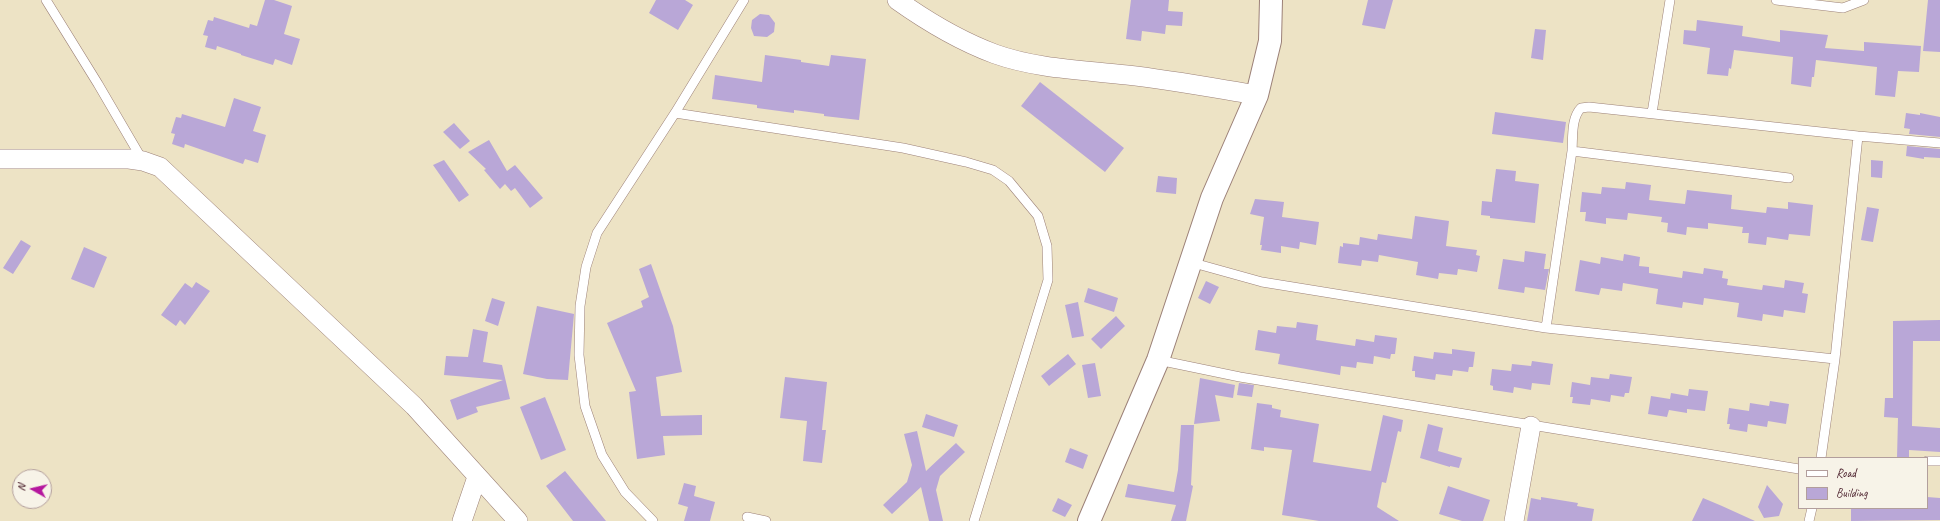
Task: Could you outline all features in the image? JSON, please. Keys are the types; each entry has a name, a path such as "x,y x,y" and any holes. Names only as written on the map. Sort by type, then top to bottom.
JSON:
{"street":[{"path":"897,0 922,18 959,39 997,55 1043,65 1129,75 1257,95"},
{"path":"1089,521 1158,360 1212,198 1257,95 1270,41 1271,0"},
{"path":"0,159 143,161 160,167 297,294 414,406 518,521"},
{"path":"1514,521 1531,426"},
{"path":"462,521 477,477"}],"lane":[{"path":"46,0 143,161"},
{"path":"653,521 625,492 602,455 585,406 579,355 580,306 586,267 597,233 675,113 744,0"},
{"path":"1652,113 1670,0"},
{"path":"1776,0 1843,8 1864,0"},
{"path":"1546,328 1572,151 1574,122 1577,112 1581,108 1589,107 1652,113 1858,136 1940,143"},
{"path":"675,113 903,148 966,162 993,170 1009,181 1038,216 1047,246 1048,280 974,521"},
{"path":"1821,457 1835,359 1858,136"},
{"path":"1572,151 1790,178"},
{"path":"1190,262 1262,282 1546,328 1835,359"},
{"path":"1158,360 1240,377 1798,470"},
{"path":"1928,462 1940,461"},
{"path":"1809,521 1812,509"},
{"path":"748,517 766,521"}],"building":[{"path":"265,0 274,0 292,6 284,34 300,39 292,65 275,59 273,65 217,46 216,50 205,47 208,36 203,35 208,20 213,21 214,17 249,28 250,24 257,26"},
{"path":"656,0 685,0 693,5 678,30 649,13"},
{"path":"1131,0 1169,0 1168,11 1183,12 1182,26 1166,25 1165,34 1142,31 1141,41 1126,39"},
{"path":"1368,0 1393,0 1385,29 1362,25"},
{"path":"1928,0 1940,0 1940,52 1923,51"},
{"path":"760,14 769,15 775,23 774,32 767,37 754,36 751,28 752,20"},
{"path":"1697,20 1743,26 1742,36 1780,42 1780,30 1828,35 1825,48 1864,51 1864,42 1921,46 1919,72 1898,71 1895,97 1875,95 1877,67 1816,60 1811,87 1791,84 1793,57 1734,50 1731,69 1729,68 1728,76 1707,74 1710,48 1683,44 1684,30 1696,31"},
{"path":"1535,29 1546,30 1543,60 1531,58"},
{"path":"765,55 829,66 831,55 866,59 859,120 824,116 824,114 794,110 794,113 757,108 757,105 712,99 715,75 762,82"},
{"path":"1040,82 1124,148 1105,172 1021,106"},
{"path":"234,98 261,107 253,131 266,135 258,163 245,159 243,164 185,144 184,148 172,144 175,134 171,133 176,117 181,118 182,114 225,127"},
{"path":"1495,112 1566,122 1563,143 1492,134"},
{"path":"1906,113 1920,115 1920,113 1940,117 1940,137 1909,134 1910,129 1904,128"},
{"path":"454,123 470,141 460,149 443,132"},
{"path":"489,140 507,171 515,165 543,198 530,208 515,188 511,191 505,184 500,189 484,170 486,169 468,152"},
{"path":"1907,146 1940,149 1940,158 1924,157 1924,159 1906,156"},
{"path":"444,160 469,195 459,202 433,165"},
{"path":"1871,160 1883,161 1882,178 1871,177"},
{"path":"1496,169 1516,171 1515,181 1539,184 1535,223 1490,218 1490,216 1481,215 1482,201 1492,202"},
{"path":"1158,176 1177,178 1176,194 1156,192"},
{"path":"1626,182 1651,185 1649,200 1685,204 1687,190 1732,195 1731,209 1766,213 1767,207 1788,209 1788,202 1813,205 1810,236 1789,234 1788,240 1767,237 1766,245 1748,243 1749,233 1742,233 1743,227 1708,223 1708,229 1687,227 1686,235 1667,232 1668,223 1661,222 1662,217 1628,213 1627,220 1606,218 1606,224 1585,221 1586,212 1580,212 1582,192 1601,194 1602,187 1625,189"},
{"path":"1255,199 1284,202 1282,217 1319,222 1316,245 1300,242 1299,249 1281,246 1281,253 1261,250 1262,245 1260,245 1264,217 1250,214"},
{"path":"1867,207 1879,209 1873,242 1861,240"},
{"path":"1415,216 1449,221 1446,246 1477,250 1476,255 1480,256 1477,272 1458,269 1457,275 1439,273 1438,279 1416,275 1418,262 1379,255 1378,262 1362,260 1361,266 1338,263 1340,246 1343,247 1343,243 1359,245 1360,237 1377,240 1378,234 1412,239"},
{"path":"21,240 31,246 13,274 3,268"},
{"path":"84,247 107,257 94,288 71,279"},
{"path":"1525,251 1546,254 1544,269 1549,269 1545,290 1525,287 1524,293 1498,289 1503,259 1524,262"},
{"path":"1624,254 1640,257 1639,266 1649,267 1649,273 1682,278 1683,271 1703,274 1704,268 1723,271 1722,278 1728,279 1727,285 1762,290 1763,285 1784,288 1785,280 1804,283 1802,293 1808,294 1805,313 1784,310 1783,317 1763,314 1762,321 1737,317 1739,303 1704,298 1703,305 1683,302 1682,308 1656,304 1658,289 1623,283 1622,291 1601,288 1599,295 1575,291 1580,260 1600,264 1601,257 1623,261"},
{"path":"651,264 673,326 682,372 656,377 661,416 702,415 702,435 663,436 665,455 637,459 629,392 636,391 607,323 643,307 641,301 649,297 639,269"},
{"path":"1206,281 1219,287 1210,304 1198,298"},
{"path":"196,282 210,291 185,325 180,320 176,326 161,315 185,283 192,288"},
{"path":"1088,288 1118,298 1114,312 1084,302"},
{"path":"492,298 505,302 498,326 485,321"},
{"path":"1078,302 1084,336 1072,338 1065,305"},
{"path":"537,306 574,314 568,380 547,379 523,374"},
{"path":"1116,316 1125,326 1101,349 1091,339"},
{"path":"1940,320 1940,341 1913,341 1912,426 1940,428 1940,452 1909,450 1909,457 1897,457 1898,418 1884,417 1885,398 1893,398 1893,321"},
{"path":"1297,322 1318,325 1316,340 1355,346 1356,339 1374,342 1375,335 1397,338 1395,354 1391,354 1390,359 1374,356 1373,364 1357,362 1356,368 1341,366 1340,375 1278,364 1280,354 1255,350 1258,330 1276,333 1277,326 1296,328"},
{"path":"473,329 488,332 483,362 502,365 510,399 476,407 478,412 457,420 450,400 503,380 444,375 446,356 468,357"},
{"path":"1452,349 1475,352 1473,367 1469,367 1468,372 1453,370 1452,376 1436,374 1435,380 1415,377 1415,371 1412,371 1414,356 1433,359 1434,352 1452,354"},
{"path":"1068,354 1076,364 1049,386 1041,376"},
{"path":"1532,361 1553,364 1550,385 1532,383 1531,390 1514,387 1513,393 1493,390 1493,386 1490,385 1492,369 1511,371 1512,364 1531,366"},
{"path":"1095,363 1101,396 1088,398 1082,365"},
{"path":"1610,374 1632,377 1629,393 1625,393 1624,397 1611,395 1610,402 1591,399 1590,405 1572,403 1573,397 1570,397 1572,382 1590,385 1591,377 1609,379"},
{"path":"785,377 827,382 822,430 826,430 822,463 803,461 807,421 780,418"},
{"path":"1200,378 1235,385 1233,398 1215,395 1220,421 1194,424"},
{"path":"1239,383 1254,385 1252,397 1237,395"},
{"path":"1689,389 1708,391 1705,411 1687,409 1687,413 1669,410 1667,417 1648,414 1651,396 1670,399 1671,393 1688,396"},
{"path":"545,397 566,450 541,460 520,407"},
{"path":"1770,401 1789,404 1786,424 1768,421 1767,427 1748,424 1747,432 1729,429 1730,424 1727,424 1729,408 1749,411 1750,403 1769,406"},
{"path":"1257,403 1272,405 1272,408 1281,410 1280,417 1319,424 1313,462 1371,471 1383,415 1403,420 1401,432 1398,431 1386,483 1382,482 1377,507 1399,521 1319,521 1282,515 1292,450 1264,447 1264,451 1251,449"},
{"path":"926,414 958,425 954,437 922,427"},
{"path":"1428,424 1443,428 1438,451 1462,458 1459,468 1450,467 1420,458"},
{"path":"1181,425 1194,425 1191,485 1193,486 1186,521 1171,521 1176,505 1125,497 1128,484 1174,492 1178,470"},
{"path":"917,431 926,471 956,443 965,452 940,476 936,490 943,521 929,521 921,487 892,514 883,505 907,482 912,465 904,434"},
{"path":"1070,448 1088,455 1083,469 1065,462"},
{"path":"565,471 606,521 573,521 546,486"},
{"path":"684,483 696,486 694,496 715,502 710,521 684,521 688,507 678,504"},
{"path":"1767,485 1783,504 1779,516 1764,518 1758,507"},
{"path":"1448,486 1490,500 1483,521 1462,521 1439,514"},
{"path":"1541,497 1578,503 1577,506 1594,509 1592,521 1527,521 1531,498 1541,500"},
{"path":"1928,497 1940,498 1940,520 1851,521 1851,509 1928,509"},
{"path":"1058,498 1072,505 1065,517 1052,511"},
{"path":"1703,498 1722,506 1755,521 1692,521"}]}
